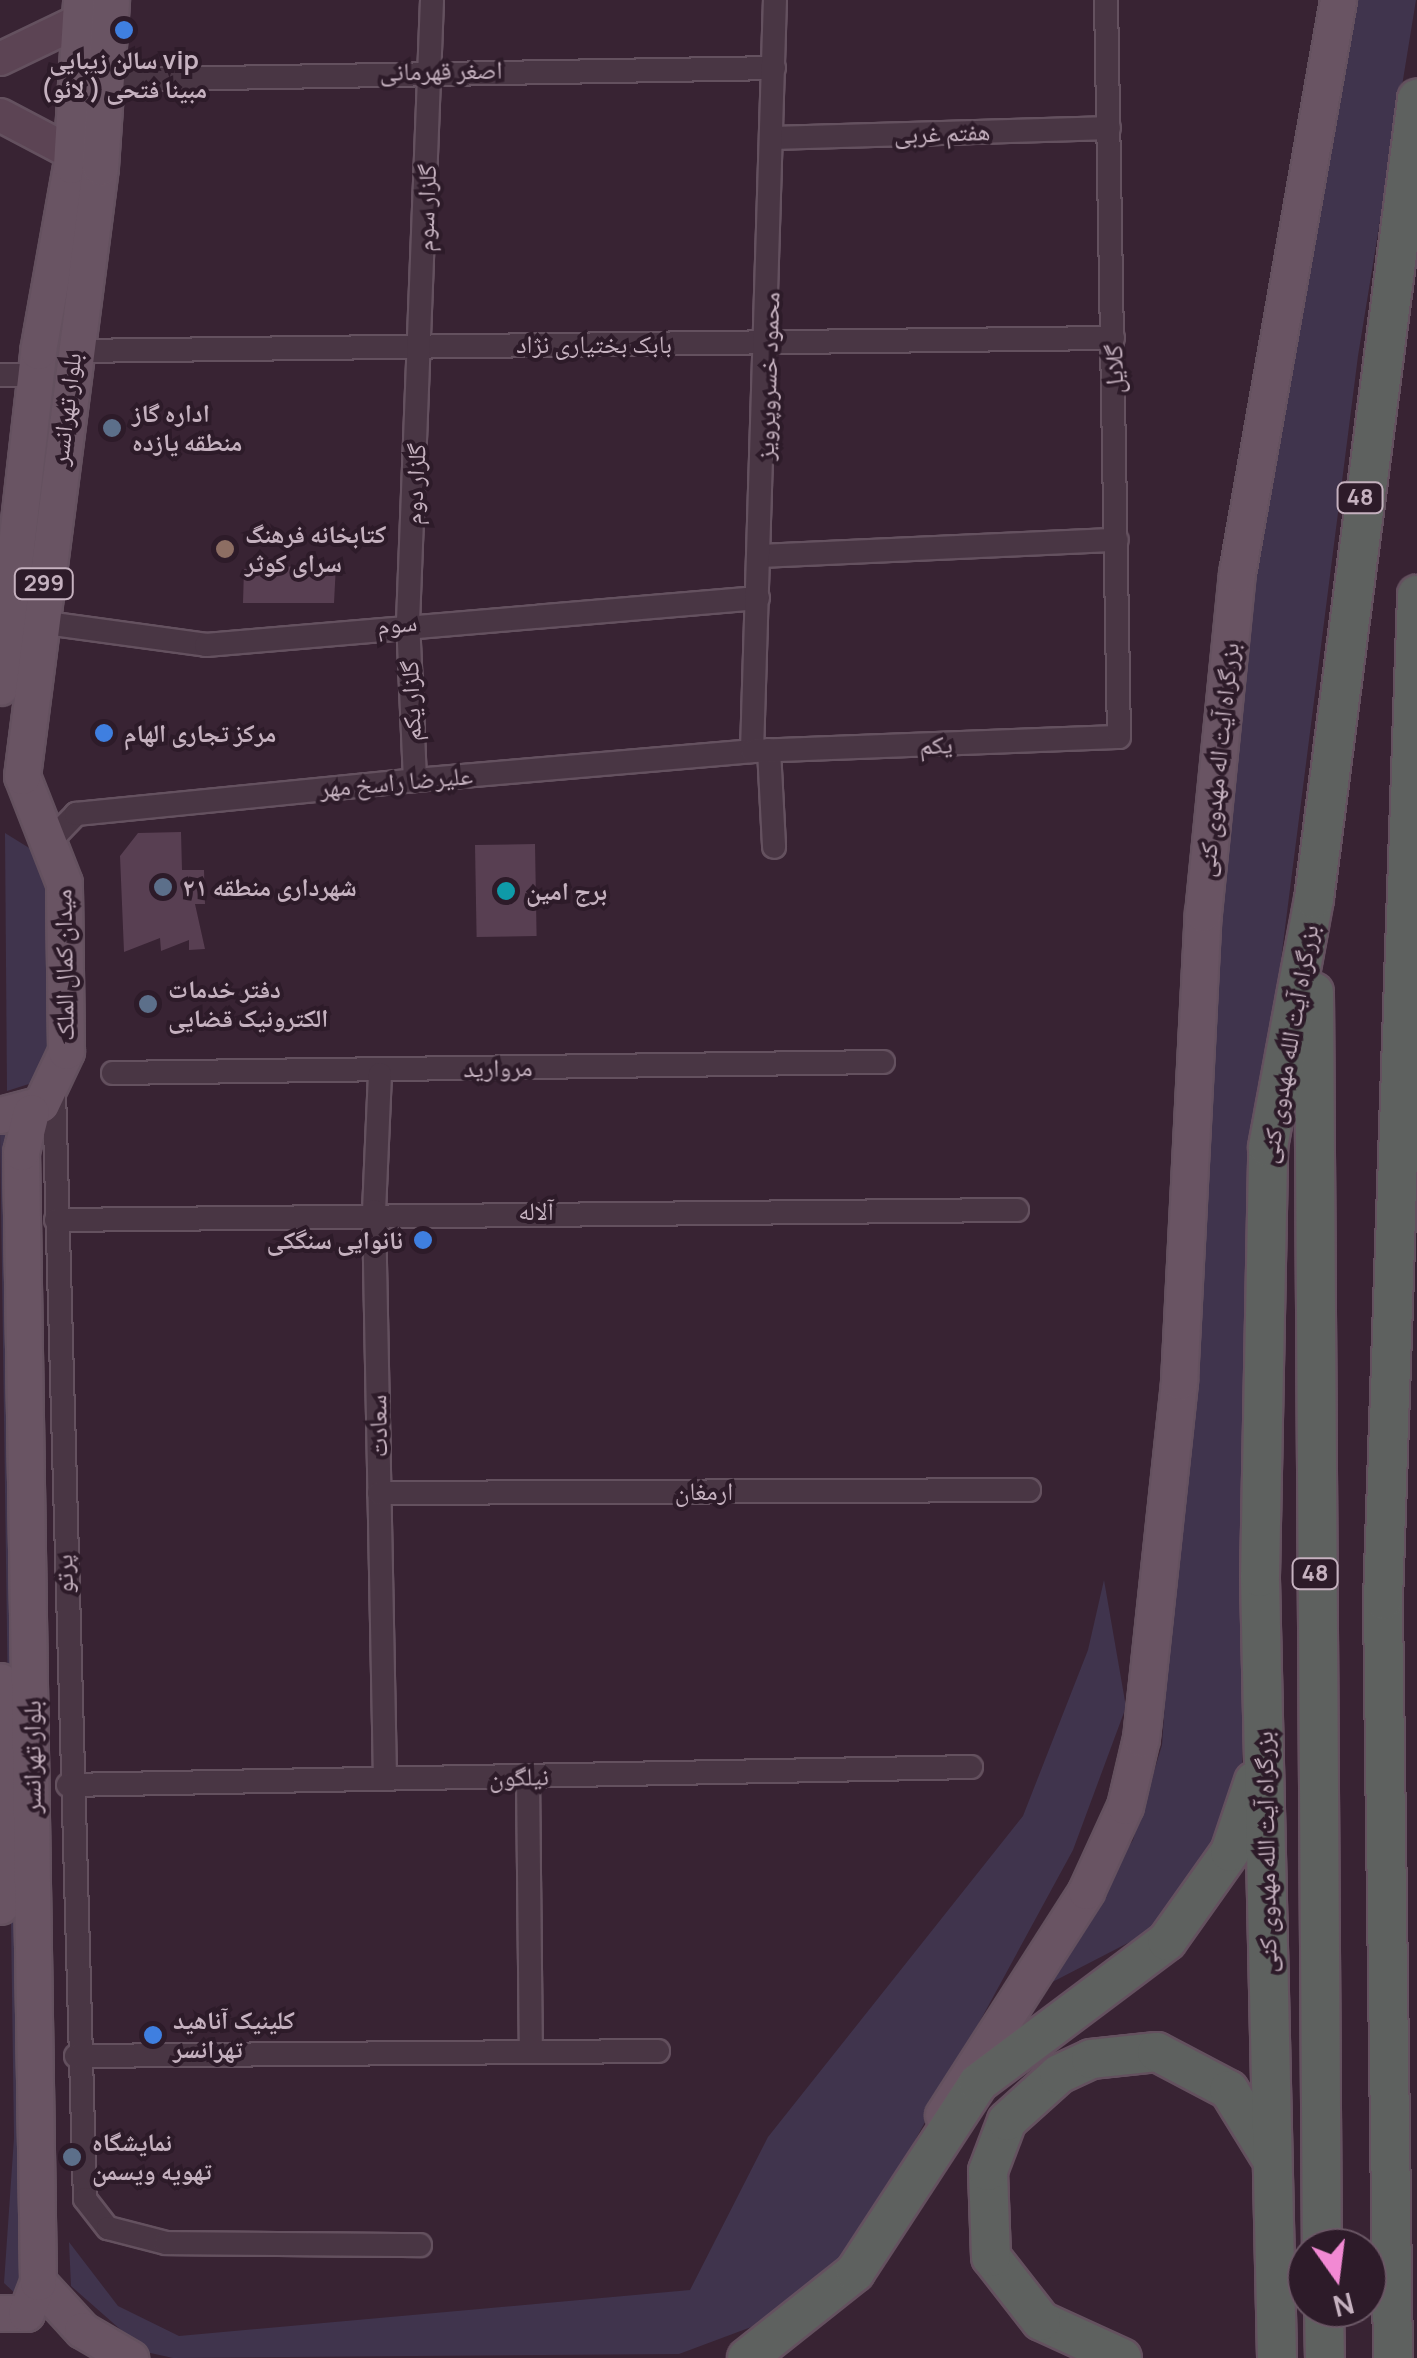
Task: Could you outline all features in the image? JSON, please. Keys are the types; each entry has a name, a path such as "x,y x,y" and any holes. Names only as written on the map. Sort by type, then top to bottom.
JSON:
{"highway":[{"name":"48","path":"1314,899 1417,99"},
{"path":"1393,2358 1382,1600 1398,1311 1403,822 1417,595"},
{"name":"بزرگراه آیت الله مهدوی کنی","path":"1277,2358 1262,1740 1268,1147 1314,899"},
{"name":"بزرگراه آیت الله مهدوی کنی","path":"1314,899 1322,2228"},
{"path":"1398,1311 1417,1462"},
{"path":"747,2358 856,2272 978,2083 1167,1941 1200,1902 1248,1810 1262,1740"},
{"path":"1122,2358 1041,2321 991,2256 988,2171 1008,2121 1059,2074 1090,2059 1157,2052 1229,2090 1273,2162"},
{"path":"1325,2328 1326,2358"}],"main road":[{"name":"بلوار تهرانسر","path":"29,822 22,776 108,80 111,0"},
{"name":"بزرگراه آیت اله مهدوی کنی","path":"909,2189 964,2070 1086,1891 1126,1806 1148,1682 1158,1528 1179,1381 1203,914 1237,573 1338,0"},
{"name":"بلوار تهرانسر","path":"0,687 18,375 72,153 81,10"},
{"path":"0,59 81,10"},
{"path":"0,115 72,153"},
{"name":"میدان کمال الملک","path":"28,1106 67,1008 64,883 29,822"},
{"name":"بلوار تهرانسر","path":"28,1106 21,1152 38,2282"},
{"name":"بلوار تهرانسر","path":"0,1680 0,1906"},
{"path":"0,2313 26,2313 38,2282 82,2330 130,2358"}],"street":[{"name":"گلزار سوم","path":"422,346 432,0"},
{"name":"محمود خسروپرویز","path":"774,0 770,343 758,598 761,751 774,848"},
{"name":"گلایل","path":"1106,0 1119,737"},
{"name":"اصغر قهرمانی","path":"108,80 430,71 774,68"},
{"name":"هفتم غربی","path":"774,138 1110,128"},
{"name":"بابک بختیاری نژاد","path":"74,352 1114,338"},
{"name":"گلزار دوم","path":"408,622 422,346"},
{"path":"760,556 1117,540"},
{"name":"سوم","path":"39,622 206,646 408,622 758,598"},
{"name":"گلزار یکم","path":"408,622 414,780"},
{"name":"یکم","path":"761,751 1119,737"},
{"name":"علیرضا راسخ مهر","path":"29,822 414,780 761,751"},
{"name":"مروارید","path":"113,1073 380,1074 883,1062"},
{"name":"سعادت","path":"380,1074 374,1211 385,1780"},
{"name":"پرتو","path":"28,1106 56,1220 70,1888 85,2199 108,2228 166,2243 420,2245"},
{"name":"آلاله","path":"56,1220 374,1211 1016,1210"},
{"name":"ارمغان","path":"380,1493 1029,1490"},
{"name":"نیلگون","path":"68,1785 971,1767"},
{"path":"528,1776 530,2052"},
{"path":"34,1954 70,1888"},
{"path":"76,2056 658,2051"}],"shaded area":[{"path":"1352,0 1416,0 1358,356 1252,1187 1242,1778 1212,1859 1155,1929 1033,1992 1133,1840 1162,1745 1221,871 1262,507"},
{"path":"5,833 47,859 53,1040 32,1083 7,1091"},
{"path":"0,1130 12,1131 20,2298 4,2283 14,2138"},
{"path":"1104,1580 1126,1707 1073,1850 856,2249 775,2318 679,2354 173,2358 146,2352 71,2286 69,2242 118,2306 179,2336 690,2290 768,2137 1023,1816 1088,1650"}],"building":[{"path":"336,564 334,603 243,603 244,569"},
{"name":"شهرداری منطقه ۲۱","path":"181,832 182,870 204,870 205,904 195,904 205,949 189,950 189,940 161,951 160,938 124,952 120,856 138,833"},
{"name":"برج امین","path":"535,844 537,936 477,937 475,845"}],"place":[{"name":"سالن زیبایی vip مبینا فتحی ( لائو)","path":"124,30"},
{"name":"اداره گاز منطقه یازده","path":"112,428"},
{"name":"کتابخانه فرهنگ سرای کوثر","path":"225,549"},
{"name":"مرکز تجاری الهام","path":"104,733"},
{"name":"شهرداری منطقه ۲۱","path":"163,887"},
{"name":"برج امین","path":"506,891"},
{"name":"دفتر خدمات الکترونیک قضایی","path":"148,1004"},
{"name":"نانوایی سنگکی","path":"423,1240"},
{"name":"کلینیک آناهید تهرانسر","path":"153,2035"},
{"name":"نمایشگاه تهویه ویسمن","path":"72,2157"}]}
